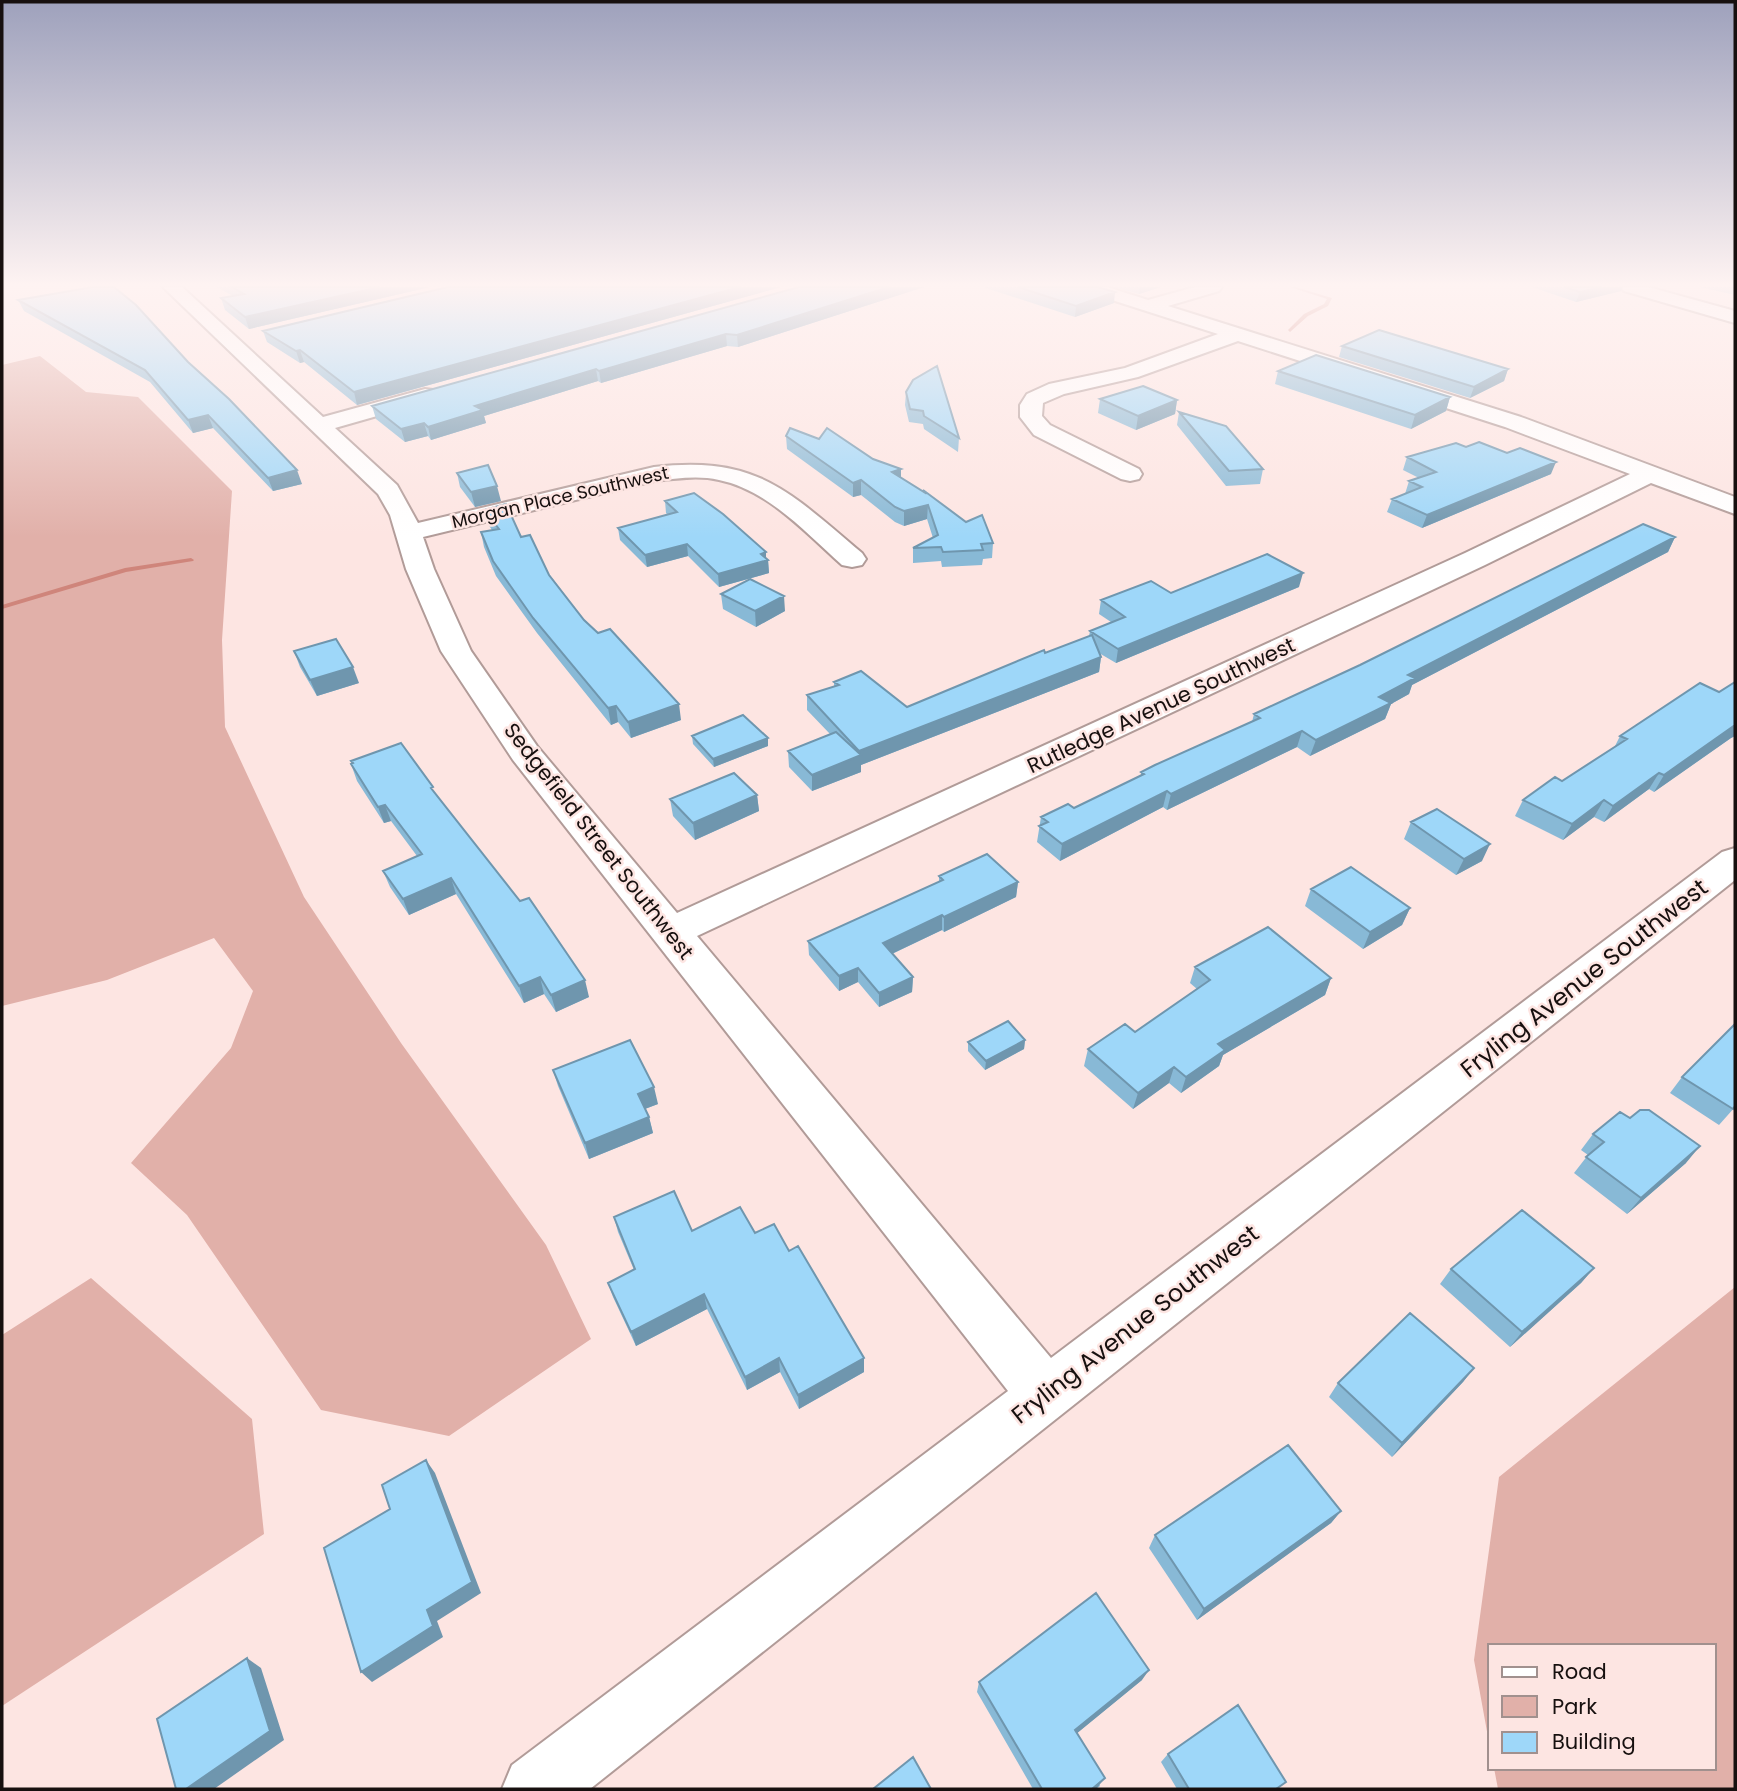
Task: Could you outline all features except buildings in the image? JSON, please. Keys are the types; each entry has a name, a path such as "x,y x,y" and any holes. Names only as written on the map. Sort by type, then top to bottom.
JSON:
{"street":[{"name":"Sedgefield Street Southwest","path":"271,371 320,425 388,489 403,515 420,569 456,651 525,752 1045,1394"},
{"path":"1130,474 1042,430 1031,417 1031,405 1035,399 1057,389 1138,371"},
{"path":"1353,371 1477,410 1735,506"},
{"path":"320,425 445,390"},
{"name":"Morgan Place Southwest","path":"409,533 654,474 679,470 713,470 742,476 780,499 852,559"},
{"name":"Rutledge Avenue Southwest","path":"671,932 1475,559 1650,474"},
{"name":"Fryling Avenue Southwest","path":"536,1789 1735,861"}],"green space":[{"path":"2,371 59,371 86,392 138,397 232,491 222,640 225,727 304,897 401,1043 546,1245 591,1339 449,1436 321,1410 187,1215 131,1163 231,1048 253,991 214,938 107,980 2,1006"},
{"path":"91,1278 252,1419 264,1534 2,1706 2,1335"},
{"path":"1735,1287 1735,1789 1498,1789 1494,1770 1716,1770 1716,1644 1488,1644 1488,1737 1474,1660 1499,1477"}],"waterway":[{"path":"2,607 125,570 191,560"}]}
